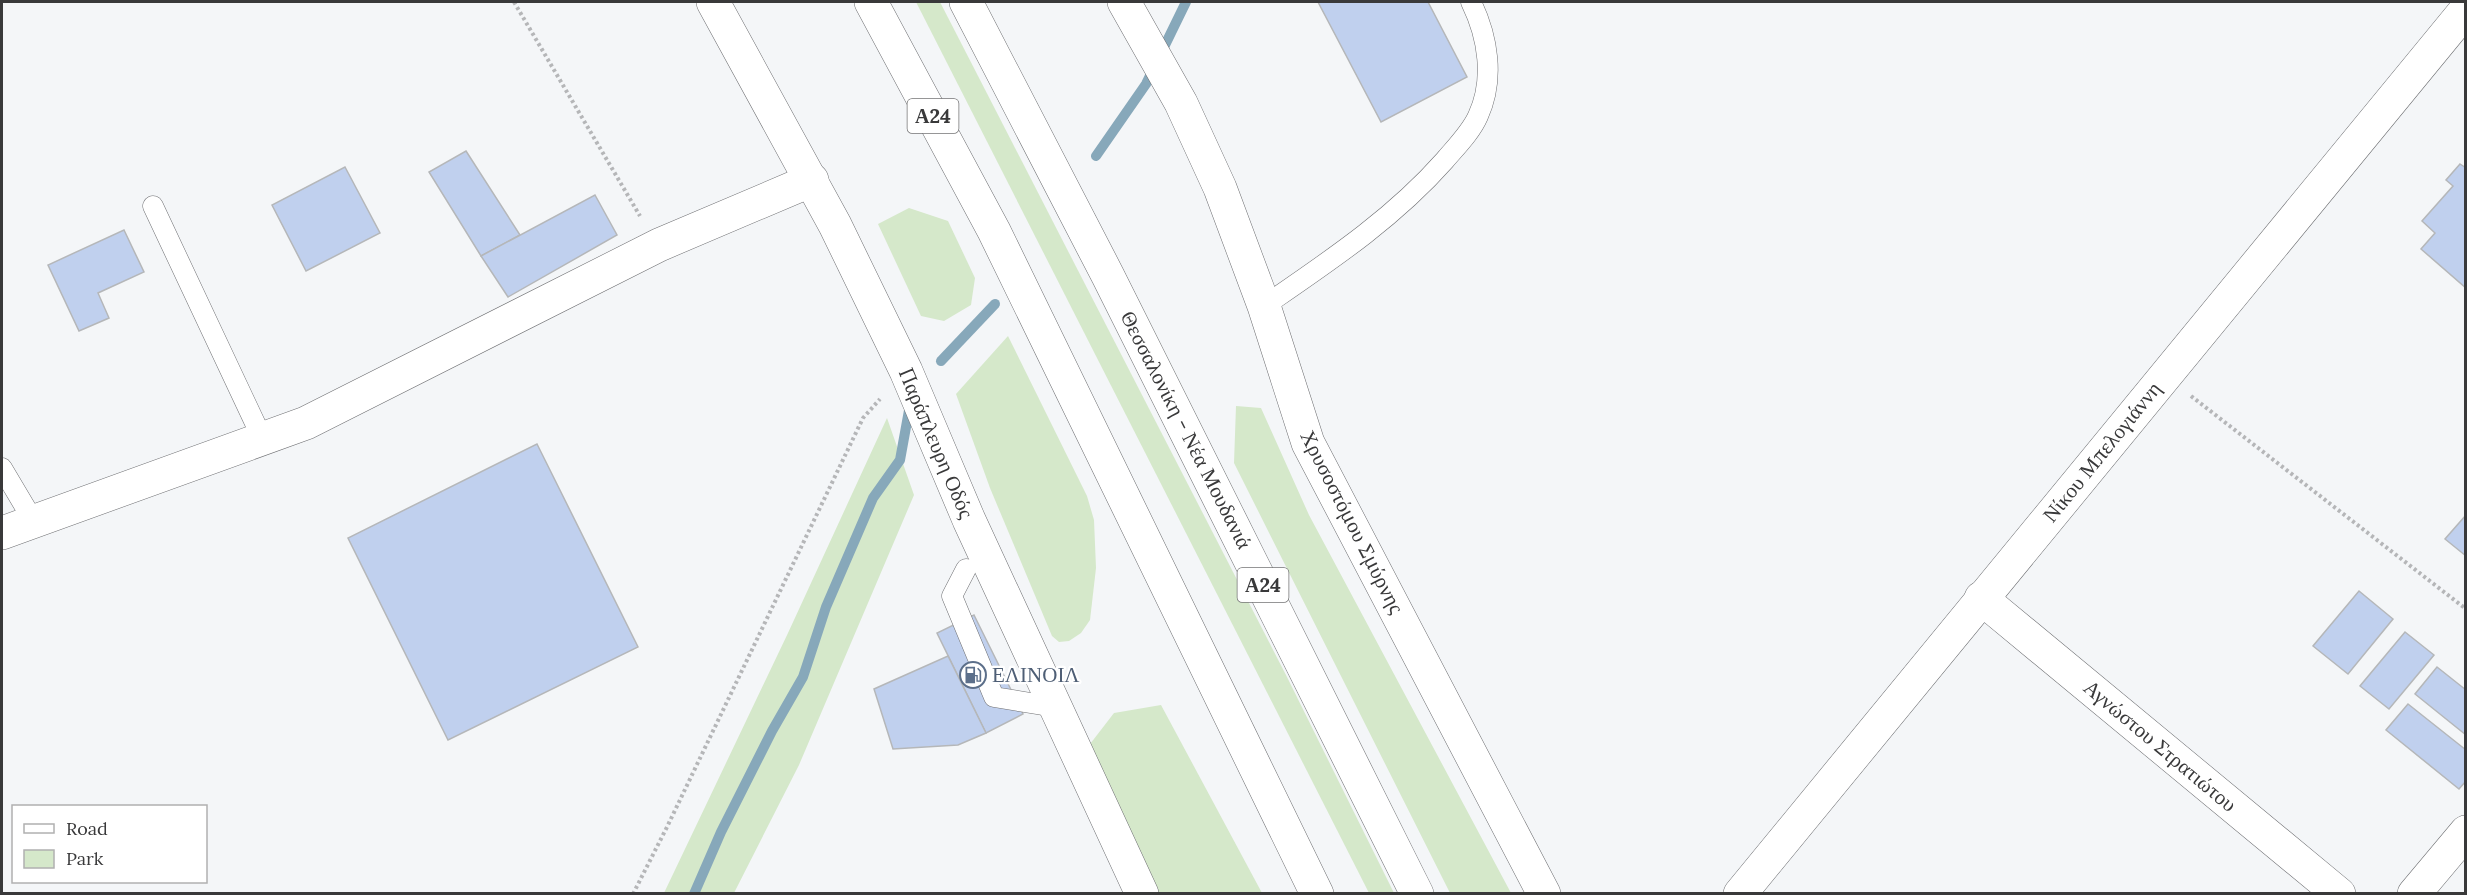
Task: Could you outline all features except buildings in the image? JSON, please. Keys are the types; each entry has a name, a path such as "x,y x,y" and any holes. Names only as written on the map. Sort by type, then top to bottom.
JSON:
{"main road":[{"name":"Παράπλευρη Οδός","path":"713,2 812,180 906,371 969,520 1142,894"},
{"name":"Α24","path":"872,2 994,231 1317,894"},
{"name":"Θεσσαλονίκη - Νέα Μουδανιά","path":"966,2 1040,140 1418,894"},
{"name":"Χρυσοστόμου Σμύρνης","path":"1124,2 1181,103 1220,188 1264,306 1308,443 1544,894"},
{"name":"Νίκου Μπελογιάννη","path":"1740,894 2461,9"},
{"path":"2,533 263,440 327,413 659,245 812,180"},
{"name":"Αγνώστου Στρατιώτου","path":"1981,598 2339,894"},
{"path":"2414,894 2466,832"}],"lane":[{"path":"1264,306 1354,244 1395,211 1431,177 1459,145 1478,117 1486,90 1488,58 1484,32 1471,2"},
{"path":"153,206 263,440"},
{"path":"2,468 34,522"},
{"path":"966,569 952,596 994,697 1055,707"}],"path":[{"path":"514,2 659,245"},
{"path":"633,894 668,827 862,418 906,371"},
{"path":"2165,375 2466,609"}],"green space":[{"path":"916,2 940,2 1287,677 1394,893 1369,893"},
{"path":"909,208 948,221 975,278 971,305 944,321 921,316 878,224"},
{"path":"1008,336 1087,496 1094,520 1096,568 1090,620 1081,633 1069,641 1059,642 1052,636 990,488 956,394"},
{"path":"1236,406 1261,408 1309,515 1511,893 1450,893 1234,463"},
{"path":"887,418 914,495 799,765 734,893 664,893 788,633"},
{"path":"1161,705 1262,893 1155,893 1087,748 1114,713"}],"waterway":[{"path":"1096,156 1146,84 1186,2"},
{"path":"941,361 995,304"},
{"path":"694,894 721,832 772,731 803,677 826,607 873,498 900,460 910,405"}],"place":[{"name":"ΕΛΙΝΟΙΛ","path":"973,675"}]}
